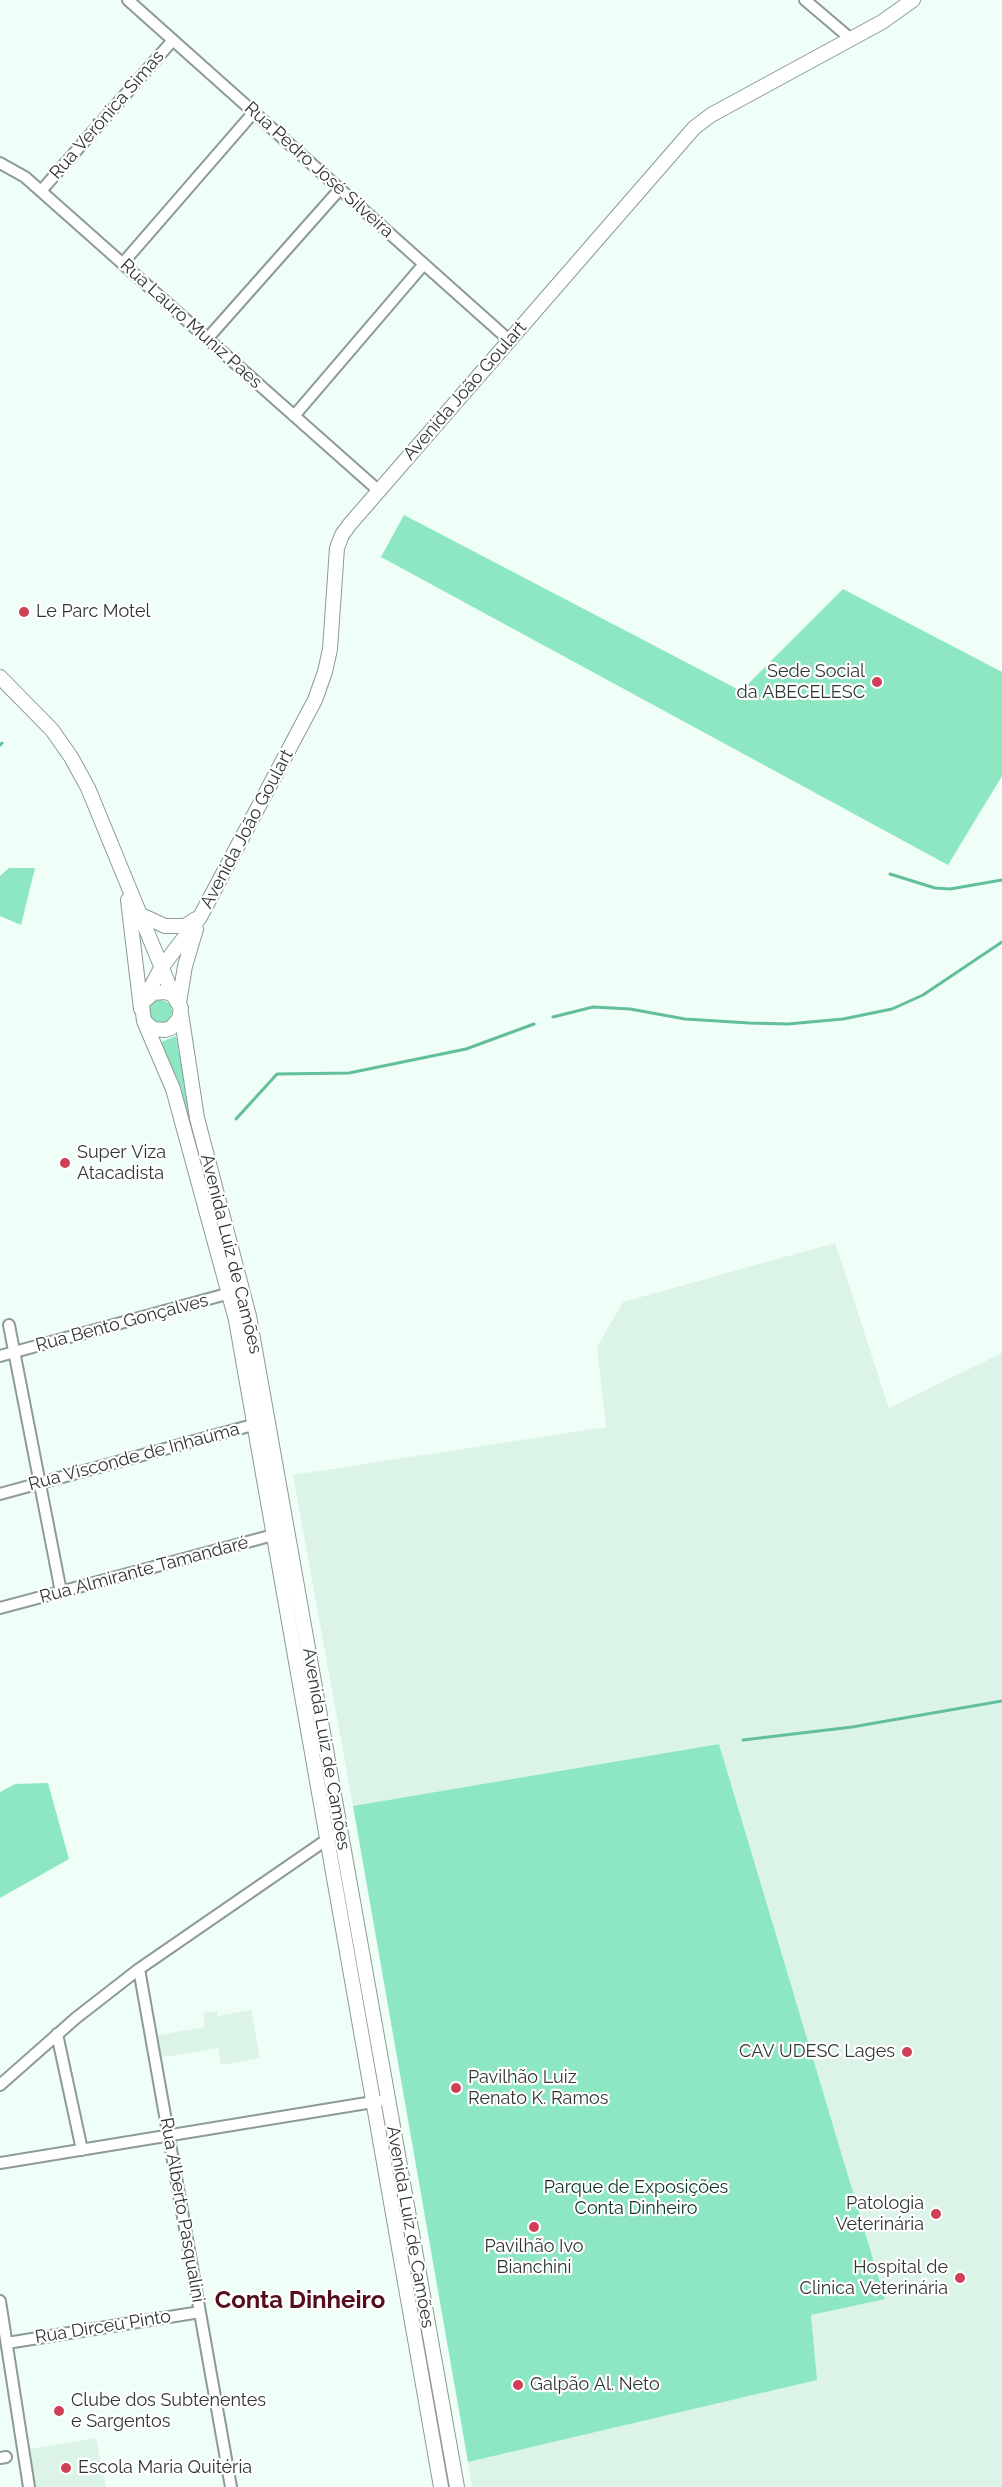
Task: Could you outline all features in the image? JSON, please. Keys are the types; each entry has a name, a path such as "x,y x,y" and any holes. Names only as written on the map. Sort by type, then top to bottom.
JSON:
{"main road":[{"name":"Avenida João Goulart","path":"143,1010 161,968 200,917 315,700 330,649 337,548 342,535 694,128 711,115 882,22 914,0"},
{"path":"0,677 39,716 71,757 103,819 126,883 178,1004 176,1024 165,1030 153,1029 143,1010 153,993 166,992 178,1004"},
{"name":"Avenida Luiz de Camões","path":"126,883 143,1010 173,1089 237,1291"},
{"path":"139,914 154,923 174,927 185,926 200,917"},
{"name":"Avenida João Goulart","path":"178,1004 185,966 200,917"},
{"name":"Avenida Luiz de Camões","path":"178,1004 197,1118 237,1291 334,1835 388,2100 457,2487"},
{"name":"Avenida Luiz de Camões","path":"334,1835 374,2102 441,2487"},
{"path":"433,2441 448,2439"}],"street":[{"name":"Rua Pedro José Silveira","path":"128,0 509,340"},
{"path":"806,0 851,39"},
{"name":"Rua Verônica Simas","path":"41,191 173,40"},
{"path":"123,263 254,112"},
{"name":"Rua Lauro Muniz Paes","path":"0,163 25,177 379,491"},
{"path":"207,339 340,189"},
{"path":"294,416 424,264"},
{"name":"Rua Bento Gonçalves","path":"0,1356 237,1291"},
{"path":"9,1325 61,1592"},
{"name":"Rua Visconde de Inhaúma","path":"0,1494 261,1423"},
{"name":"Rua Almirante Tamandaré","path":"0,1608 280,1533"},
{"path":"0,2085 57,2034 139,1969 334,1835"},
{"name":"Rua Alberto Pasqualini","path":"139,1969 231,2487"},
{"path":"57,2034 82,2150"},
{"path":"0,2163 388,2100"},
{"path":"0,2301 29,2487"},
{"name":"Rua Dirceu Pinto","path":"7,2343 200,2312"}],"shaded area":[{"name":"CAV UDESC Lages","path":"835,1243 889,1408 1002,1353 1002,2487 472,2487 468,2462 817,2380 811,2315 885,2298 719,1744 353,1806 293,1475 606,1427 597,1347 623,1302"},
{"path":"251,2010 260,2058 221,2065 218,2048 158,2058 154,2036 205,2027 203,2013 217,2011 218,2016"},
{"name":"Escola Maria Quitéria","path":"96,2438 106,2487 34,2487 28,2449"}],"green space":[{"name":"Sede Social da ABECELESC","path":"404,515 741,691 843,589 1002,672 1002,776 948,865 381,557"},
{"path":"9,868 35,868 21,925 0,916 0,876"},
{"path":"160,1000 169,1003 172,1012 169,1021 160,1024 151,1021 148,1012 151,1003"},
{"path":"176,1036 191,1116 234,1281 231,1282 187,1112 171,1066 158,1043"},
{"name":"Parque de Exposições Conta Dinheiro","path":"719,1744 885,2299 811,2315 817,2380 468,2462 353,1806"},
{"path":"48,1783 69,1859 0,1898 0,1792 15,1784"}],"waterway":[{"path":"890,874 935,888 950,889 1002,880"},
{"path":"553,1017 593,1007 630,1009 685,1019 749,1023 788,1024 843,1019 892,1009 923,995 1002,942"},
{"path":"236,1119 277,1074 349,1073 466,1049 534,1024"},
{"path":"743,1740 852,1727 1002,1701"}],"place":[{"name":"Le Parc Motel","path":"24,612"},
{"name":"Sede Social da ABECELESC","path":"877,682"},
{"name":"Super Viza Atacadista","path":"65,1163"},
{"name":"CAV UDESC Lages","path":"907,2052"},
{"name":"Pavilhão Luiz Renato K. Ramos","path":"456,2088"},
{"name":"Patologia Veterinária","path":"936,2214"},
{"name":"Pavilhão Ivo Bianchini","path":"534,2227"},
{"name":"Hospital de Clinica Veterinária","path":"960,2278"},
{"name":"Galpão Al. Neto","path":"518,2385"},
{"name":"Clube dos Subtenentes e Sargentos","path":"59,2411"},
{"name":"Escola Maria Quitéria","path":"66,2468"}],"district":[{"name":"Conta Dinheiro","path":"300,2301"}]}
